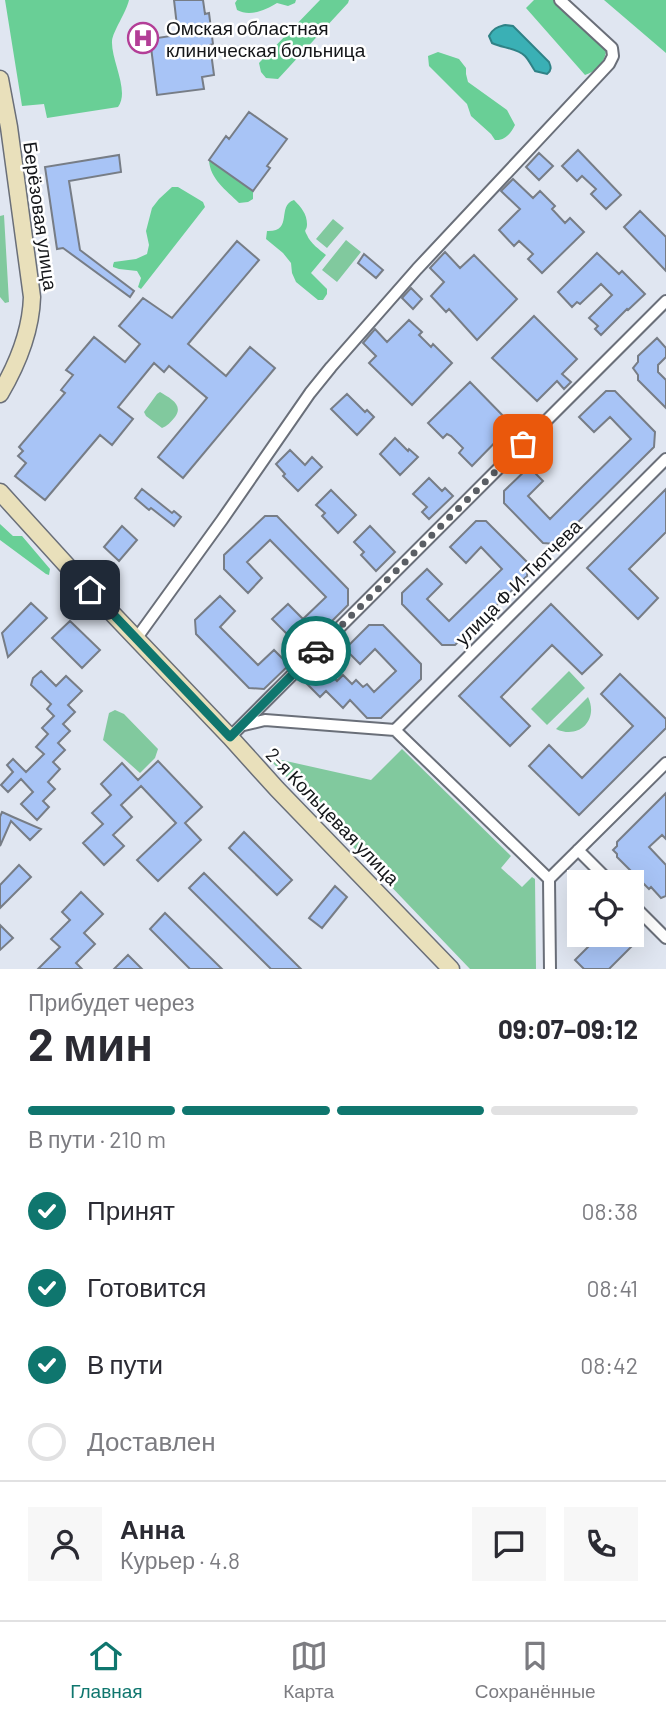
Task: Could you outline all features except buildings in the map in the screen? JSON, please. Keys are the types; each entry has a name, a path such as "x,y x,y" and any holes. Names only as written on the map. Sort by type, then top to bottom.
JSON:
{"main road":[{"name":"Берёзовая улица","path":"0,79 32,297 25,340 0,394"},
{"name":"2-я Кольцевая улица","path":"0,492 136,639 236,731 286,799 451,969"},
{"name":"2-я Кольцевая улица","path":"0,503 69,569"}],"street":[{"path":"136,639 331,367 417,269 609,64 613,56 612,48 560,0"},
{"path":"236,731 666,301"},
{"name":"улица Ф.И.Тютчева","path":"395,730 666,458"},
{"path":"236,731 265,720 395,730 549,879 550,969"},
{"path":"549,879 666,762"},
{"path":"578,850 598,870"},
{"path":"644,916 666,938"}],"green space":[{"path":"5,0 129,0 112,41 122,93 118,107 47,118 44,104 22,106"},
{"path":"237,0 296,0 288,6 277,3 263,10 247,13 237,10"},
{"path":"320,0 349,0 278,79 266,78 259,63"},
{"path":"534,0 555,0 606,48 605,57 597,68 585,75 526,8"},
{"path":"604,0 666,0 666,53"},
{"path":"438,52 459,59 466,68 468,82 507,110 515,125 507,136 495,140 471,116 467,104 429,66 428,56"},
{"path":"209,160 253,191 253,199 239,203 216,179"},
{"path":"172,187 178,187 203,202 205,207 141,289 138,287 141,278 137,271 119,269 113,265 114,262 136,259 147,254 149,245 146,231 152,208"},
{"path":"294,200 306,217 305,231 308,238 326,255 311,273 327,289 323,300 318,300 296,282 291,263 266,239 267,231 275,230 283,223 286,208"},
{"path":"4,215 9,302 5,303 0,297 0,216"},
{"path":"333,219 344,228 327,248 316,239"},
{"path":"346,240 361,252 337,282 322,270"},
{"path":"160,392 175,402 178,409 173,419 162,428 144,412"},
{"path":"0,524 13,536 22,536 50,569 49,575 0,540"},
{"path":"569,671 585,688 547,725 531,709"},
{"path":"588,697 591,713 585,726 572,732 556,729"},
{"path":"115,710 124,714 158,749 155,758 140,773 103,740 109,713"},
{"path":"402,749 511,856 501,868 522,887 532,877 535,879 536,969 470,969 272,762 277,759 371,780"}],"water":[{"path":"505,25 513,26 549,62 551,68 547,74 535,71 522,53 492,43 489,36 491,33"}],"way so far":[{"path":"316,651 523,444"}],"place":[{"name":"Омская областная клиническая больница","path":"143,38"}],"route":[{"path":"90,590 230,737 316,651"}]}
